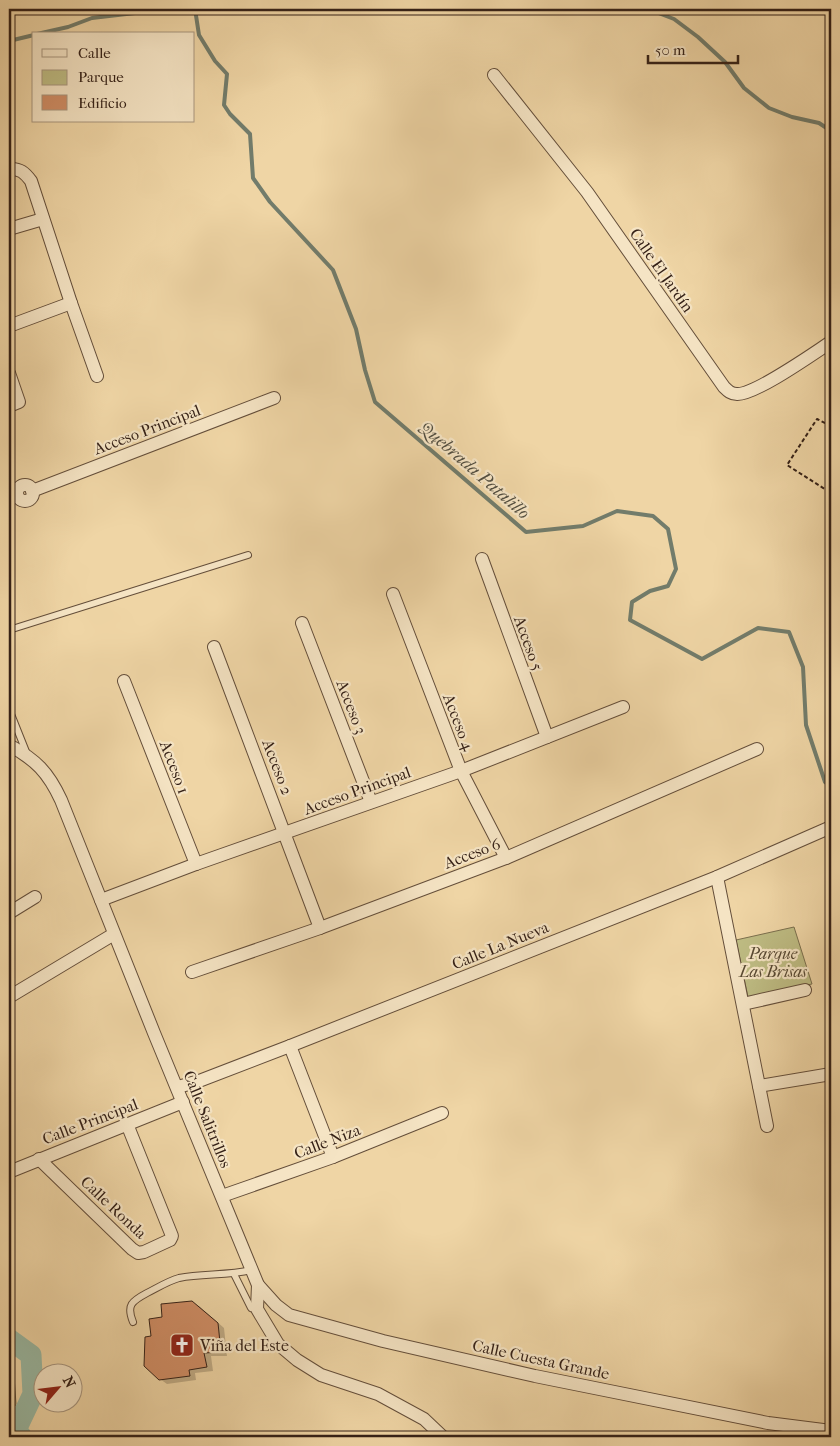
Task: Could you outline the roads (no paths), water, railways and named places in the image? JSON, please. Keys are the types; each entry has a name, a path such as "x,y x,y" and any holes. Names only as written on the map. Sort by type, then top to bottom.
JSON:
{"street":[{"name":"Calle El Jardín","path":"494,75 587,192 724,387 730,392 736,394 750,391 785,373 831,342"},
{"path":"9,169 24,172 31,181 97,376"},
{"path":"9,229 43,218"},
{"path":"10,326 71,303"},
{"path":"9,374 14,404"},
{"name":"Acceso Principal","path":"13,497 22,486 27,486 32,491 274,398"},
{"name":"Acceso 5","path":"482,560 547,738"},
{"name":"Acceso 4","path":"393,594 461,770 506,858"},
{"name":"Acceso 3","path":"302,623 372,802"},
{"name":"Acceso 2","path":"214,647 286,833 320,928"},
{"name":"Acceso 1","path":"124,681 196,864"},
{"name":"Acceso Principal","path":"101,900 196,864 461,770 623,707"},
{"name":"Calle Salitrillos","path":"9,746 27,755 42,768 61,800 258,1285 257,1309 278,1344 296,1360 321,1375 378,1394 424,1419 443,1437"},
{"name":"Acceso 6","path":"192,972 320,928 506,858 757,748"},
{"name":"Calle La Nueva","path":"178,1087 199,1081 290,1046 717,877 831,827"},
{"path":"717,877 767,1126"},
{"path":"9,913 35,897"},
{"path":"9,997 114,934"},
{"path":"742,1004 805,990"},
{"path":"290,1046 333,1157"},
{"path":"759,1086 831,1074"},
{"name":"Calle Principal","path":"9,1172 183,1102"},
{"name":"Calle Niza","path":"222,1196 333,1157 442,1113"},
{"name":"Calle Ronda","path":"39,1159 132,1249 138,1253 144,1252 170,1240 172,1236 127,1124"},
{"name":"Calle Cuesta Grande","path":"258,1285 276,1305 290,1315 383,1341 535,1376 758,1421 831,1431"}],"lane":[{"path":"9,630 248,555"},
{"path":"9,708 27,755"},
{"path":"133,1322 129,1313 131,1304 173,1280 199,1275 234,1274 251,1270"},
{"path":"234,1274 251,1308"}],"waterway":[{"name":"Quebrada Patalillo","path":"46,32 68,27 92,18 135,13 144,9"},
{"name":"Quebrada Patalillo","path":"195,9 199,35 215,61 227,74 224,105 230,114 250,134 253,178 270,202 333,270 356,329 365,370 375,402 526,532 583,526 617,511 653,516 668,529 676,569 668,586 650,591 632,602 630,620 702,659 758,628 789,632 803,667 806,725 825,782 831,787"},
{"path":"648,9 674,19 698,37 725,62 744,88 769,108 792,117 819,123 831,131"},
{"name":"Quebrada Patalillo","path":"9,41 32,35"},
{"path":"9,1339 31,1355 33,1394 16,1430 22,1437"}],"place":[{"name":"Viña del Este","path":"182,1345"}],"park label":[{"name":"Parque Las Brisas","path":"773,962"}]}
